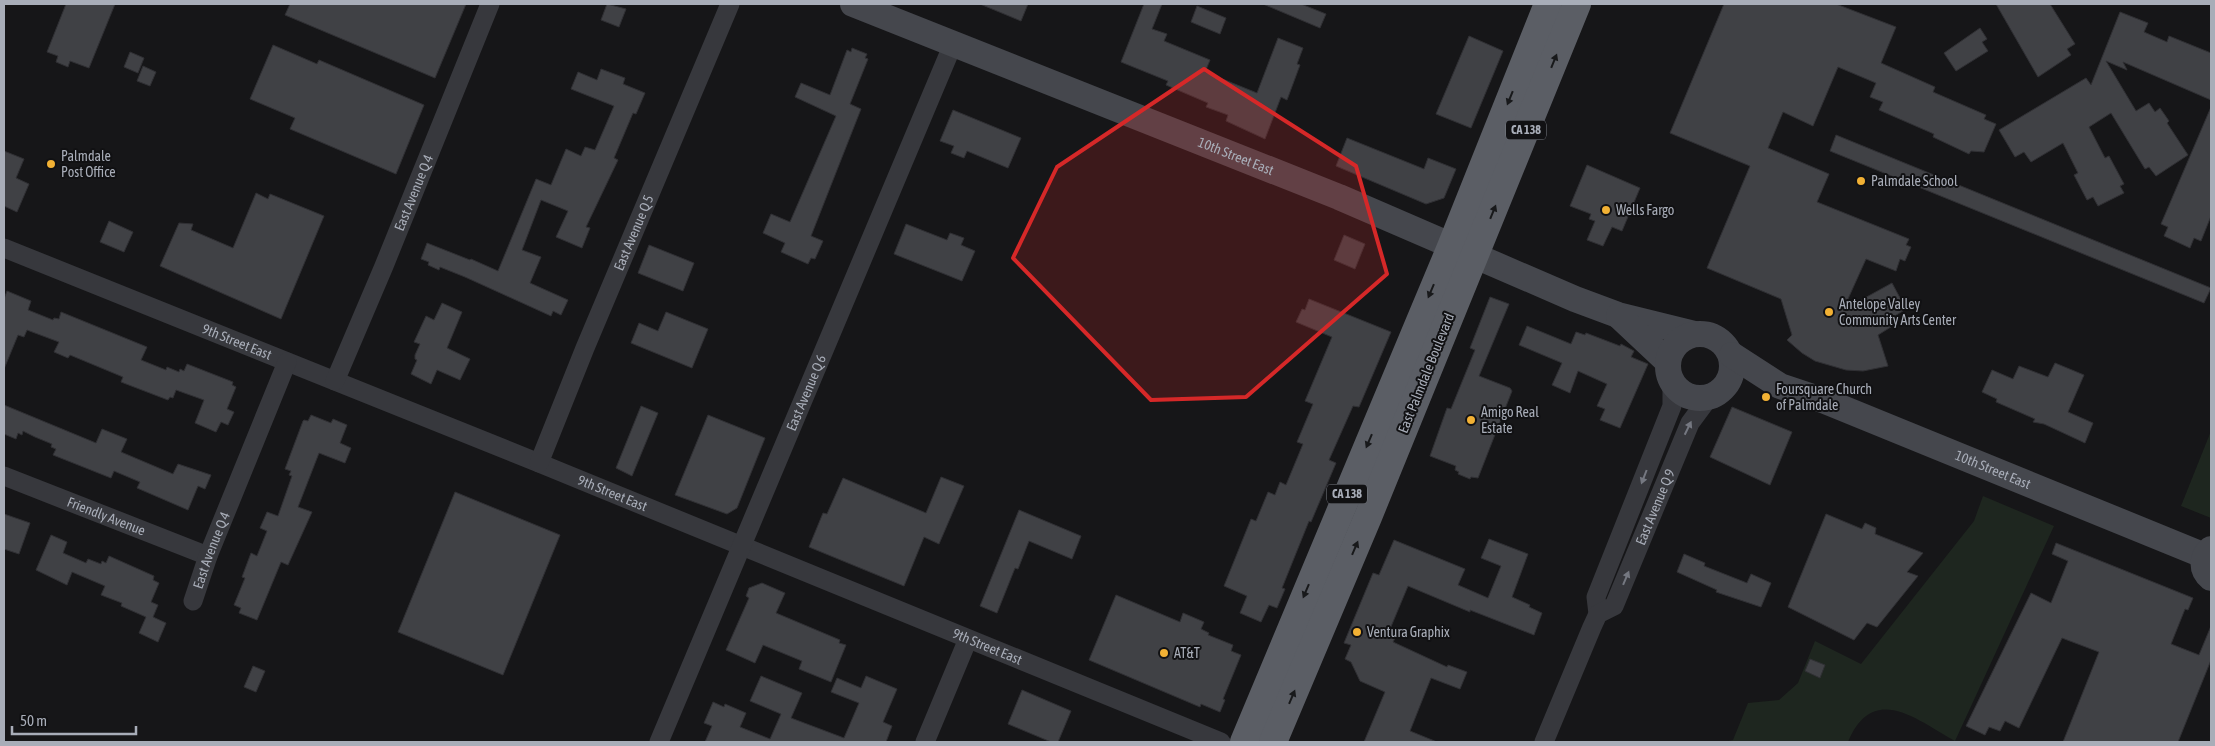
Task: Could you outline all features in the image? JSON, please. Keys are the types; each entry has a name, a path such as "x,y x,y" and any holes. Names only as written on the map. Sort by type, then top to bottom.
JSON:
{"highway":[{"name":"East Palmdale Boulevard","path":"1273,742 1463,252 1548,4"},
{"name":"East Palmdale Boulevard","path":"1244,742 1463,252 1578,4"}],"main road":[{"name":"10th Street East","path":"853,4 1338,197 1463,252 1618,315 1695,334"},
{"name":"10th Street East","path":"1618,315 1670,372"},
{"path":"1695,334 1706,334 1717,338 1732,355 1730,377 1718,391 1696,398 1686,395 1670,372 1677,344 1695,334"},
{"name":"10th Street East","path":"1732,355 1780,386 1825,401 2209,561"},
{"name":"10th Street East","path":"1718,391 1780,386"}],"street":[{"name":"East Avenue Q 4","path":"335,381 490,4"},
{"name":"East Avenue Q 5","path":"539,463 585,348 730,4"},
{"name":"East Avenue Q 6","path":"659,742 953,44"},
{"name":"9th Street East","path":"4,248 539,463 1220,742"},
{"name":"East Avenue Q 4","path":"192,601 208,556 287,362"},
{"name":"East Avenue Q 9","path":"1544,742 1598,614 1596,597 1672,406 1670,372"},
{"name":"East Avenue Q 9","path":"1598,614 1614,606 1690,423 1718,391"},
{"name":"Friendly Avenue","path":"4,476 208,556"},
{"path":"925,742 968,639"}],"highlighted area":[{"path":"1204,69 1356,166 1387,274 1246,397 1151,400 1013,258 1057,167"}],"shaded area":[{"path":"2211,431 2211,518 2181,506"},
{"path":"1983,496 2054,526 1955,741 1911,716 1896,711 1883,710 1870,713 1858,724 1848,742 1724,742 1733,740 1748,703 1779,700 1798,683 1815,641 1861,664 1974,521"}],"building":[{"path":"66,4 115,4 89,68 70,61 68,67 56,62 58,56 47,52"},
{"path":"290,4 466,4 435,78 285,15"},
{"path":"607,4 626,9 619,27 601,20"},
{"path":"980,4 1028,4 1021,21"},
{"path":"1144,4 1162,4 1152,29 1167,34 1164,41 1210,60 1205,72 1257,93 1278,38 1303,48 1297,64 1300,65 1287,100 1281,97 1265,139 1226,121 1228,115 1206,107 1208,103 1166,85 1168,81 1121,62"},
{"path":"1263,4 1301,4 1326,14 1320,28"},
{"path":"1724,4 1836,4 1896,27 1881,63 1935,87 1933,92 1986,115 1984,119 1996,124 1984,152 1971,151 1969,154 1933,137 1934,134 1879,110 1883,102 1870,97 1876,83 1838,67 1813,126 1783,112 1768,148 1829,174 1817,202 1909,239 1906,245 1911,247 1905,261 1900,259 1896,271 1866,259 1843,310 1892,283 1906,309 1885,322 1894,325 1878,335 1888,366 1863,371 1846,370 1815,361 1787,340 1792,335 1781,299 1707,268 1750,166 1670,133"},
{"path":"1996,4 2050,4 2075,44 2067,49 2071,55 2038,77"},
{"path":"1197,6 1226,18 1220,34 1191,22"},
{"path":"2120,12 2148,23 2144,32 2167,42 2169,36 2211,53 2211,100 2123,62 2127,70 2106,61 2136,111 2149,103 2155,112 2160,108 2169,121 2167,123 2188,155 2156,176 2149,167 2145,169 2111,113 2089,127 2105,158 2109,156 2124,184 2120,186 2124,193 2098,206 2093,197 2087,200 2074,175 2078,173 2063,143 2031,162 2024,152 2015,157 1999,130 2086,78 2091,85"},
{"path":"1980,28 1987,39 1982,42 1988,51 1956,71 1944,53"},
{"path":"1469,36 1503,51 1471,128 1436,114"},
{"path":"273,45 317,64 319,60 424,105 396,174 290,129 295,118 250,99"},
{"path":"852,48 867,54 865,58 868,59 850,104 861,109 811,236 823,241 815,259 811,258 808,264 781,252 785,243 763,233 771,214 790,222 836,116 795,97 801,83 830,95 847,50 851,52"},
{"path":"130,52 144,58 138,73 124,67"},
{"path":"143,66 156,72 150,86 137,81"},
{"path":"601,69 625,78 623,84 645,93 636,114 633,113 614,158 618,160 586,227 590,228 582,248 556,237 568,211 541,200 522,250 541,257 530,283 568,300 561,315 553,311 551,316 465,277 440,267 439,270 428,265 429,262 421,259 427,243 498,271 536,179 551,185 566,149 581,156 585,147 595,150 614,106 571,89 578,72 597,80"},
{"path":"2211,107 2211,216 2201,241 2194,238 2190,248 2164,236 2168,227 2161,224"},
{"path":"953,110 1021,138 1008,168 967,151 964,158 951,153 954,146 940,141"},
{"path":"1836,135 2211,288 2204,303 1830,151"},
{"path":"1347,138 1424,169 1428,158 1456,169 1444,198 1426,204 1336,166"},
{"path":"4,151 24,159 16,178 29,184 17,212 4,206"},
{"name":"Wells Fargo","path":"1587,165 1640,188 1622,231 1612,227 1603,246 1587,240 1595,221 1589,219 1591,214 1570,206"},
{"path":"256,193 268,199 270,194 324,216 281,319 160,266 179,223 193,224 191,230 233,248"},
{"path":"109,221 133,232 124,252 100,242"},
{"path":"906,224 947,240 950,233 964,238 961,245 975,251 962,281 894,254"},
{"path":"1344,235 1365,244 1355,269 1334,260"},
{"path":"649,245 694,263 683,291 638,273"},
{"path":"7,291 31,301 28,310 53,320 54,318 59,319 61,312 147,347 141,360 166,370 167,367 179,372 180,369 184,371 187,364 233,382 232,385 236,387 227,409 234,412 228,425 221,422 216,432 195,423 204,400 176,390 173,398 170,397 168,400 121,382 123,377 70,355 68,358 54,352 59,342 27,330 24,337 18,335 4,369 4,299"},
{"path":"1490,297 1509,304 1479,376 1510,388 1512,391 1478,478 1471,477 1470,479 1458,474 1459,472 1455,470 1456,466 1430,456 1447,408 1451,409 1475,350 1470,348"},
{"path":"1309,299 1391,332 1359,407 1353,406 1329,460 1336,463 1311,522 1309,521 1282,588 1285,589 1277,608 1269,605 1261,622 1240,613 1247,596 1224,586 1251,519 1256,521 1268,492 1275,495 1280,482 1286,485 1303,444 1297,442 1313,404 1305,401 1332,337 1296,322 1302,309 1305,310"},
{"path":"442,303 462,312 447,348 470,359 460,380 437,370 431,384 411,374 417,360 415,355 420,344 414,342 426,316 434,320"},
{"path":"666,312 708,329 692,368 631,343 639,323 658,331"},
{"path":"1527,326 1571,344 1576,332 1585,335 1586,333 1620,346 1621,344 1634,351 1631,357 1648,364 1620,428 1600,420 1605,409 1597,406 1607,384 1578,371 1570,393 1552,385 1562,363 1519,345"},
{"path":"2055,363 2084,375 2068,412 2093,423 2085,443 2044,424 2033,422 2035,419 1996,402 1997,399 1982,392 1992,370 2013,379 2019,366 2048,377"},
{"path":"4,405 96,443 102,429 127,439 121,452 173,474 178,464 211,475 205,489 198,486 188,510 137,488 140,482 114,471 111,478 53,455 56,449 51,447 52,444 23,431 22,435 18,433 16,439 4,434"},
{"path":"641,406 658,413 632,476 616,468"},
{"path":"1732,407 1792,432 1770,485 1710,457"},
{"path":"311,415 331,423 333,419 347,425 340,443 351,448 345,463 319,453 298,507 312,512 288,565 281,562 257,620 239,613 241,608 234,605 245,578 242,577 251,553 257,556 267,531 260,528 267,512 278,516 292,476 289,475 291,471 285,469 303,421 308,421"},
{"path":"708,415 765,438 737,508 727,514 675,495"},
{"path":"941,477 964,486 939,544 924,537 904,586 809,547 823,513 827,514 843,478 926,513"},
{"path":"455,492 560,535 503,675 398,632"},
{"path":"1019,510 1081,536 1072,559 1029,541 1018,569 1015,568 997,613 980,606"},
{"path":"4,514 30,523 19,554 4,549"},
{"path":"1826,514 1862,529 1865,523 1876,528 1875,534 1923,553 1907,572 1918,576 1877,627 1867,623 1854,640 1788,607"},
{"path":"51,535 67,542 63,553 86,563 88,559 101,564 102,561 106,563 109,556 154,576 153,580 159,583 151,602 158,605 153,617 166,623 158,642 139,633 146,617 121,606 122,603 101,595 105,586 72,572 67,585 36,570"},
{"path":"1489,539 1528,554 1512,597 1542,613 1534,635 1470,610 1470,612 1408,586 1390,629 1394,631 1393,635 1396,636 1393,642 1447,667 1448,665 1467,672 1460,689 1431,678 1410,731 1437,742 1364,742 1385,692 1360,681 1351,662 1345,659 1351,645 1344,643 1373,573 1379,575 1394,540 1465,569 1458,585 1488,598 1501,566 1481,558"},
{"path":"2056,543 2193,598 2188,610 2185,609 2171,644 2199,655 2211,626 2211,660 2178,742 2063,742 2099,652 2062,638 2019,728 2005,721 2000,731 1989,727 1985,735 1966,726 2031,593 2051,603 2068,561 2052,554"},
{"path":"1684,554 1705,563 1704,566 1747,583 1751,574 1771,583 1761,607 1716,592 1717,590 1677,572"},
{"path":"762,583 785,593 776,613 840,640 839,643 846,645 831,682 799,669 802,661 763,645 755,663 726,650 749,598 746,596 749,588"},
{"name":"AT&T","path":"1116,595 1180,622 1183,613 1204,622 1201,629 1209,633 1208,635 1233,645 1231,651 1241,655 1223,699 1225,700 1220,712 1201,704 1200,707 1089,660"},
{"path":"1810,659 1825,665 1820,678 1805,671"},
{"path":"253,666 265,671 256,692 244,687"},
{"path":"761,676 802,693 791,718 844,738 859,703 831,692 837,678 861,688 866,676 897,689 883,722 892,726 886,742 705,742 712,726 704,723 713,702 724,707 725,704 746,713 740,727 770,739 781,714 750,701"},
{"path":"1022,690 1071,711 1058,742 1051,742 1008,724"}],"place":[{"name":"Palmdale Post Office","path":"51,164"},
{"name":"Palmdale School","path":"1861,181"},
{"name":"Wells Fargo","path":"1606,210"},
{"name":"Antelope Valley Community Arts Center","path":"1829,312"},
{"name":"Foursquare Church of Palmdale","path":"1766,397"},
{"name":"Amigo Real Estate","path":"1471,420"},
{"name":"Ventura Graphix","path":"1357,632"},
{"name":"AT&T","path":"1164,653"}]}
